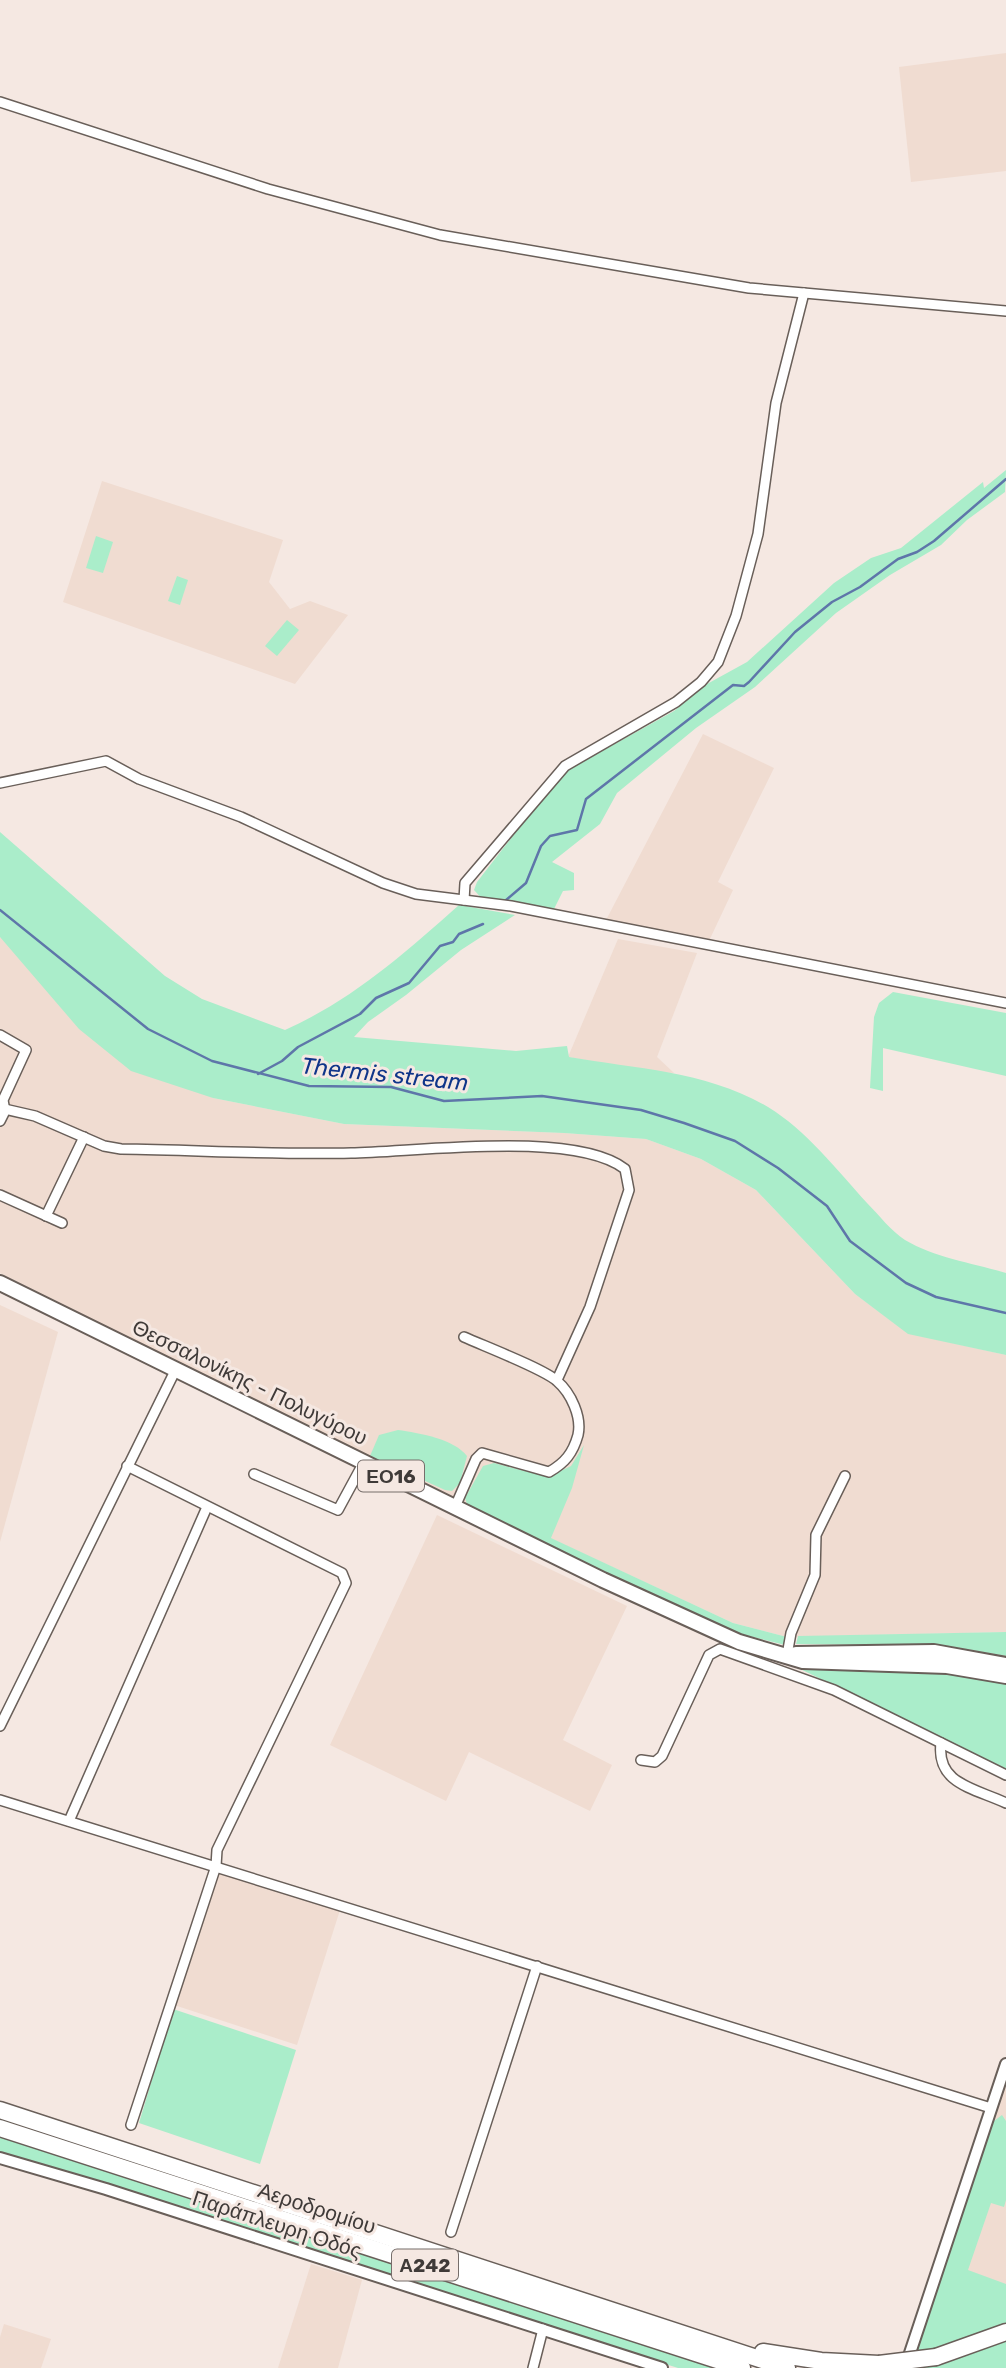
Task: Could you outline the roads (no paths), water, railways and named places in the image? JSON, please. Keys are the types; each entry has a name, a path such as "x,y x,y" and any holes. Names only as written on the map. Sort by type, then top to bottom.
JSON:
{"highway":[{"name":"Αεροδρομίου","path":"0,2110 709,2342"},
{"name":"Αεροδρομίου","path":"0,2128 742,2368"},
{"path":"709,2342 821,2361 879,2364 936,2357 1006,2332"},
{"path":"709,2342 787,2368"}],"main road":[{"name":"Θεσσαλονίκης - Πολυγύρου","path":"0,1283 714,1632 765,1651 803,1661 947,1666 1006,1676"},
{"name":"Θεσσαλονίκης - Πολυγύρου","path":"787,1655 934,1652 1006,1665"}],"street":[{"path":"0,102 268,189 440,235 749,288 1006,311"},
{"path":"464,900 465,883 495,851 554,776 583,755 676,702 701,682 718,662 736,617 758,534 776,403 804,293"},
{"path":"0,783 106,761 139,779 241,817 383,883 416,894 511,906 1006,1003"},
{"path":"0,1035 26,1050 3,1100 0,1121"},
{"path":"3,1110 35,1116 104,1146 121,1149 351,1153 458,1145 602,1155 615,1161 625,1168 629,1190 590,1307 557,1380"},
{"path":"46,1216 84,1137"},
{"path":"0,1195 62,1223"},
{"path":"455,1507 476,1459 482,1453 549,1472 564,1464 575,1446 579,1431 577,1412 557,1380 464,1337"},
{"path":"0,1726 176,1369"},
{"path":"254,1474 338,1510 364,1462"},
{"path":"127,1466 342,1573 346,1583 217,1850 216,1866 131,2125"},
{"path":"787,1655 792,1633 815,1575 816,1535 845,1476"},
{"path":"69,1821 206,1507"},
{"path":"641,1760 655,1762 662,1756 709,1656 720,1649 834,1690 1006,1775"},
{"path":"941,1743 939,1758 946,1773 1006,1803"},
{"path":"0,1800 991,2108"},
{"path":"451,2232 537,1966"},
{"path":"905,2368 1006,2064"},
{"name":"Παράπλευρη Οδός","path":"0,2158 662,2368"},
{"path":"533,2368 543,2329"}],"waterway":[{"path":"505,901 526,883 541,846 550,836 577,830 586,799 733,685 744,686 749,682 795,632 832,602 860,587 898,559 917,552 934,541 1006,479"},
{"name":"Thermis stream","path":"0,910 148,1029 212,1061 309,1086 391,1087 444,1101 542,1096 641,1110 684,1123 735,1141 778,1168 827,1206 850,1241 906,1283 936,1297 1006,1313"},
{"path":"258,1074 282,1061 298,1047 360,1014 376,998 409,983 440,946 453,942 459,934 483,924"}]}
